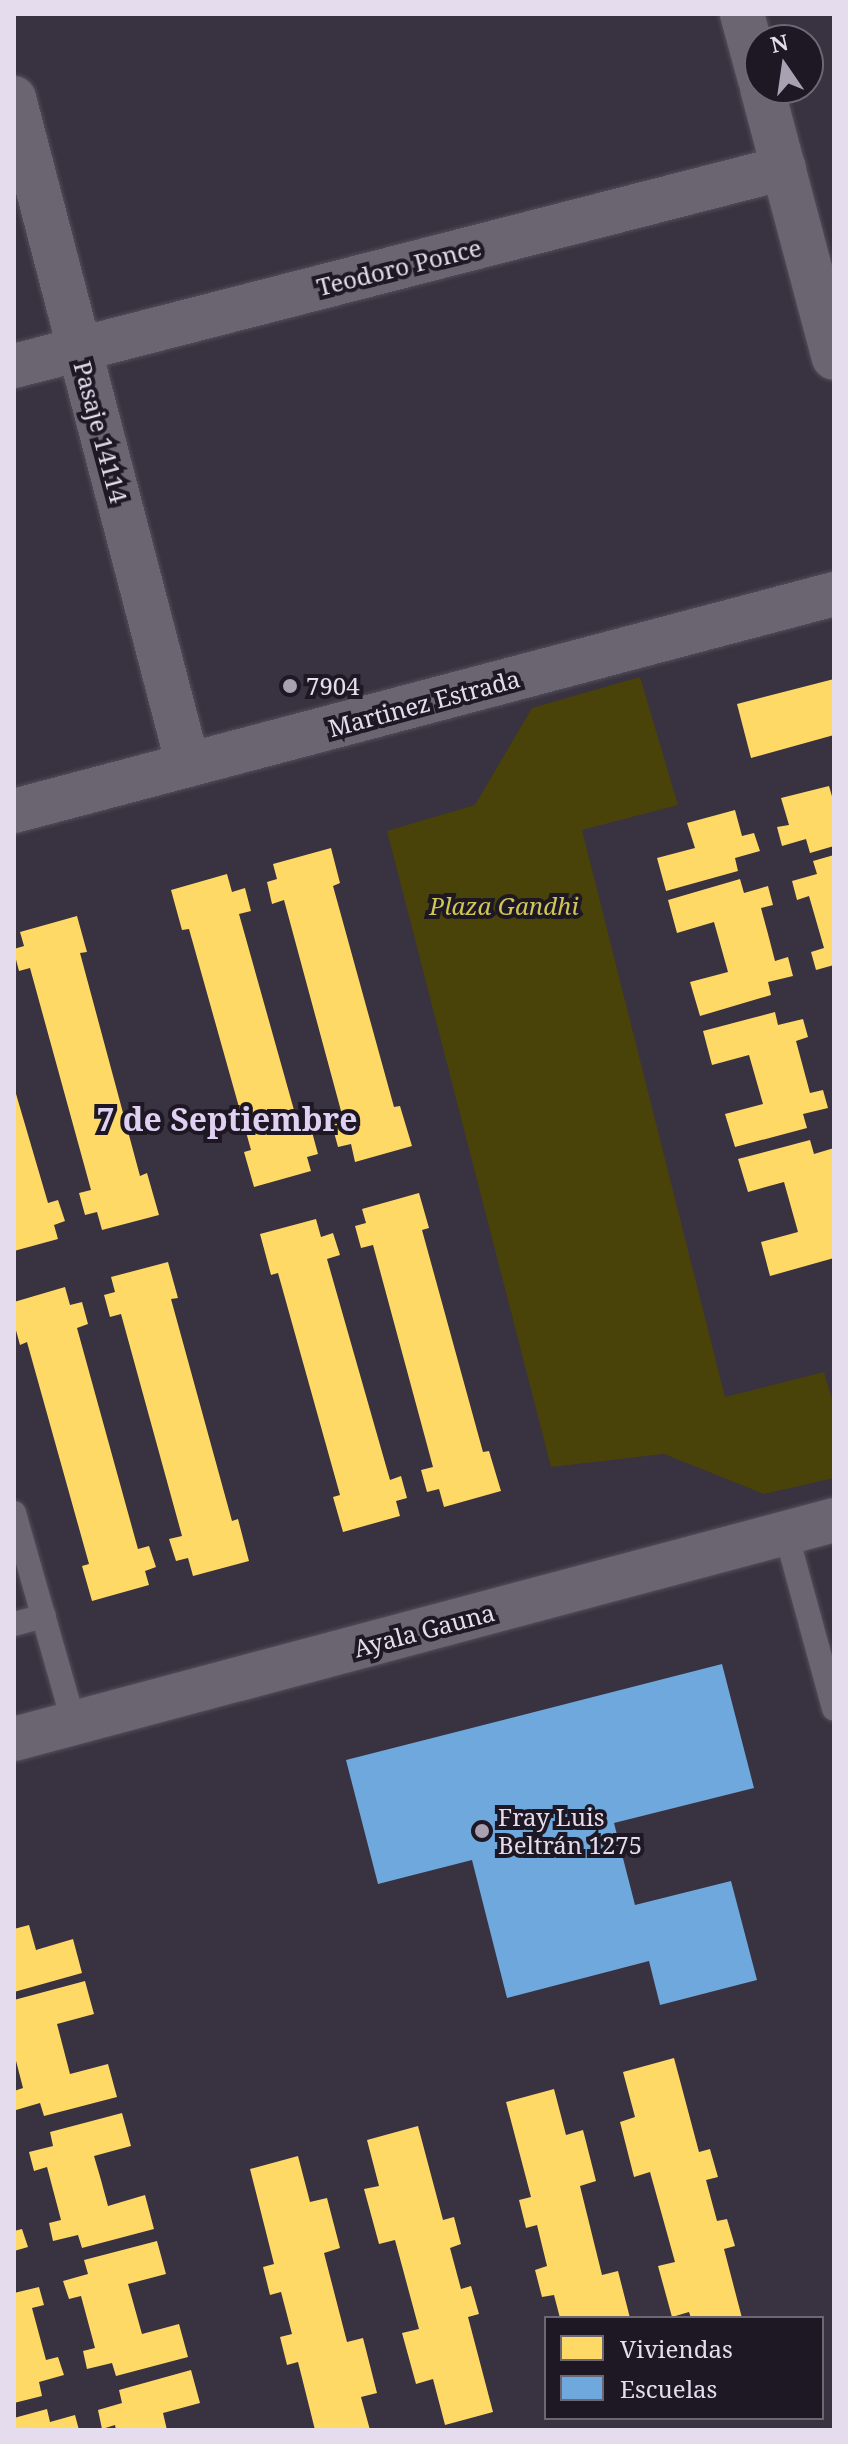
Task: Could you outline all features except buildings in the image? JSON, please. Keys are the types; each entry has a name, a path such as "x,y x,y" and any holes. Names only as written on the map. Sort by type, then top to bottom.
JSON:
{"street":[{"name":"Pasaje 14114","path":"14,98 188,765"},
{"path":"766,104 834,358"},
{"name":"Teodoro Ponce","path":"14,366 784,168"},
{"name":"Martinez Estrada","path":"14,811 834,594"},
{"name":"Ayala Gauna","path":"14,1739 834,1520"}],"lane":[{"path":"14,1513 74,1723"},
{"path":"786,1533 834,1709"},
{"path":"14,1624 44,1616"}],"green space":[{"name":"Plaza Gandhi","path":"640,677 678,805 582,830 725,1397 824,1372 834,1406 834,1478 764,1494 664,1454 551,1467 387,831 475,805 532,708"}],"place":[{"name":"7904","path":"290,686"},
{"name":"Fray Luis Beltrán 1275","path":"482,1831"}],"district":[{"name":"7 de Septiembre","path":"227,1119"}]}
